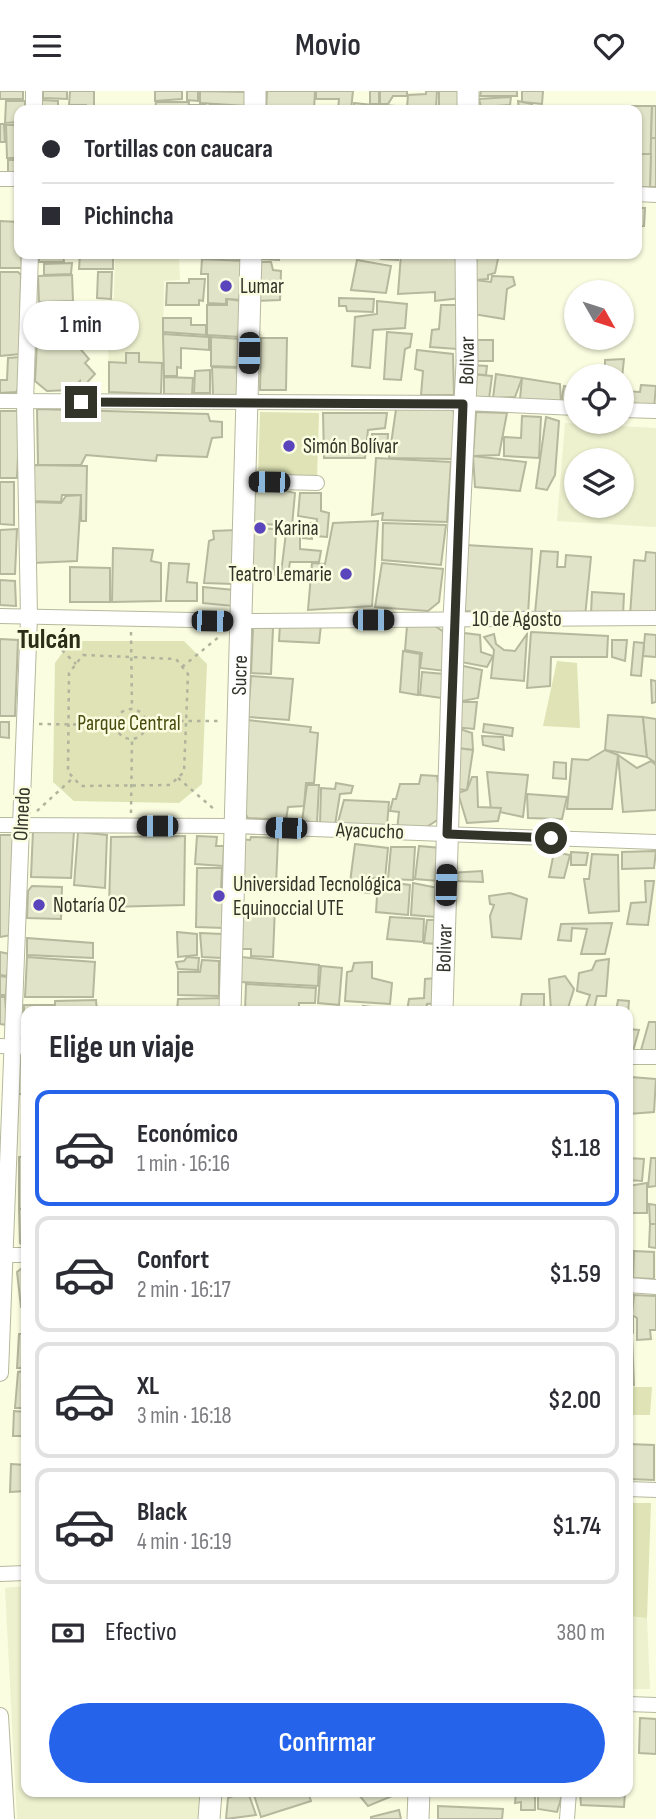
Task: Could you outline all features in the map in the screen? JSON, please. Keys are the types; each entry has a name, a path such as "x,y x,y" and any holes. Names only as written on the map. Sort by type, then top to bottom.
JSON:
{"main road":[{"name":"Sucre","path":"230,1006 251,259"},
{"name":"Bolivar","path":"442,1006 454,619 467,363 466,259"},
{"path":"209,1819 211,1797"},
{"path":"418,1819 419,1797"}],"street":[{"name":"Olmedo","path":"0,1373 29,617 25,402 30,259"},
{"path":"0,401 463,404 564,408"},
{"path":"634,410 656,411"},
{"path":"244,481 317,483"},
{"name":"10 de Agosto","path":"0,616 239,621 656,618"},
{"name":"Ayacucho","path":"0,825 233,826 656,842"},
{"path":"633,1057 656,1057"},
{"path":"3,1255 21,1255"},
{"path":"633,1285 656,1287"},
{"path":"633,1489 656,1490"},
{"path":"0,1574 21,1573"},
{"path":"633,1704 656,1705"},
{"path":"0,1716 4,1813"},
{"path":"568,1819 569,1797"}],"path":[{"path":"29,617 76,664"},
{"path":"131,619 132,709"},
{"path":"182,667 239,621"},
{"path":"83,655 131,656 176,659 188,674 184,772 170,785 80,786 68,772 69,673 83,655"},
{"path":"132,709 141,713 146,722 144,731 132,739"},
{"path":"132,709 119,716 116,725 119,733 132,739"},
{"path":"146,722 236,721"},
{"path":"26,724 116,725"},
{"path":"131,826 132,739"},
{"path":"21,825 74,778"},
{"path":"178,778 233,826"}],"shaded area":[{"path":"115,259 179,259 180,280 164,281 162,396 108,394 109,302 114,297"},
{"path":"634,427 656,428 656,527 557,521 564,434 634,434"},
{"path":"21,1586 21,1797 201,1797 201,1819 17,1819 5,1588"},
{"path":"633,1617 647,1618 650,1689 633,1689"}],"green space":[{"path":"260,412 319,413 317,478 258,477"},
{"name":"Parque Central","path":"71,641 184,641 207,664 202,784 179,803 74,801 53,782 55,663"},
{"path":"557,661 577,663 580,728 543,726"},
{"path":"633,1387 652,1387 650,1415 633,1415"},
{"path":"633,1503 651,1503 647,1618 633,1617"}],"building":[{"path":"0,91 23,91 23,99 0,99"},
{"path":"43,91 67,91 67,99 43,98"},
{"path":"70,91 94,91 94,105 69,105"},
{"path":"155,91 182,91 182,99 155,101"},
{"path":"187,91 198,91 198,101 187,100"},
{"path":"200,91 246,92 246,105 200,103"},
{"path":"267,91 315,91 314,105 266,105"},
{"path":"316,91 353,91 352,105 338,105 339,99 316,99"},
{"path":"370,91 379,91 379,104 370,104"},
{"path":"380,91 407,91 407,96 393,96 388,104 380,104"},
{"path":"426,91 437,91 436,105 407,105 408,95 426,94"},
{"path":"439,91 459,91 459,105 439,105"},
{"path":"481,91 517,91 517,96 480,96"},
{"path":"522,91 543,91 542,104 522,102"},
{"path":"511,97 510,105 480,105 479,99"},
{"path":"42,100 58,101 58,105 42,105"},
{"path":"6,101 25,101 25,105 14,105 14,122 5,123"},
{"path":"518,101 532,104 532,105 518,105"},
{"path":"156,102 189,102 189,105 156,105"},
{"path":"642,106 652,106 651,154 642,154"},
{"path":"652,106 656,106 656,138 651,138"},
{"path":"0,124 4,124 5,142 0,142"},
{"path":"6,125 14,125 14,158 7,158"},
{"path":"651,138 656,138 656,187 650,187"},
{"path":"642,154 651,154 650,187 642,187"},
{"path":"8,160 14,160 14,173 8,173"},
{"path":"642,208 645,208 642,226"},
{"path":"0,221 14,222 14,259 21,259 22,268 0,268"},
{"path":"39,259 64,259 64,262 39,262"},
{"path":"80,259 113,259 113,269 79,269"},
{"name":"Lumar","path":"202,259 245,261 243,300 226,299 226,304 208,303 208,274 201,274"},
{"path":"401,259 463,259 461,298 435,301 435,292 398,294"},
{"path":"477,259 498,259 495,273 488,275 488,279 475,280"},
{"path":"357,260 391,266 386,293 351,290"},
{"path":"260,262 271,262 273,270 281,271 280,300 256,301"},
{"path":"72,263 71,274 44,275 44,264"},
{"path":"0,272 18,272 21,275 20,354 0,356"},
{"path":"98,272 112,272 111,299 97,298"},
{"path":"72,275 73,301 39,302 38,276"},
{"path":"492,276 513,277 515,285 507,289 504,319 473,314 475,280 491,282"},
{"path":"189,279 205,279 203,301 199,300 199,305 166,305 167,283 189,283"},
{"path":"339,298 374,299 373,312 347,311 346,306 339,306"},
{"path":"227,299 242,301 241,337 207,335 207,305 227,305"},
{"path":"377,301 407,304 405,328 373,330 370,368 352,366 355,317 377,314"},
{"path":"39,303 56,303 57,327 54,333 61,340 77,334 76,344 89,359 85,363 95,374 81,389 80,381 71,390 47,391 35,381"},
{"path":"441,305 458,305 457,349 430,347 432,330 439,329"},
{"path":"163,318 191,318 191,325 206,325 206,335 163,332"},
{"path":"387,332 412,334 410,347 405,349 401,380 384,379"},
{"path":"163,334 209,337 209,350 181,348 181,368 177,367 177,376 164,376"},
{"path":"211,337 241,339 239,367 211,366"},
{"path":"261,338 287,338 286,390 260,390"},
{"path":"470,340 493,340 493,361 470,361"},
{"path":"417,350 453,354 454,395 421,395 423,371 415,369"},
{"path":"126,353 139,353 139,362 162,363 161,394 109,392 109,362 126,363"},
{"path":"20,357 20,386 16,392 0,393 0,380 7,380 8,358"},
{"path":"624,359 623,364 605,364 605,360"},
{"path":"471,365 487,366 486,375 470,374"},
{"path":"212,367 239,368 238,396 213,395"},
{"path":"210,370 210,393 194,393 195,371"},
{"path":"470,374 492,376 489,399 468,397"},
{"path":"496,374 522,378 515,397 493,398"},
{"path":"164,377 193,378 192,395 164,394"},
{"path":"522,378 560,384 561,403 520,399"},
{"path":"641,385 656,386 654,408 634,406 634,392 640,392"},
{"path":"451,407 455,414 455,459 389,458 396,409"},
{"path":"37,409 208,414 210,421 222,422 222,437 212,438 207,457 157,455 156,461 86,455 81,465 38,465"},
{"path":"0,411 20,411 17,478 0,478"},
{"path":"476,412 507,413 499,455 473,456"},
{"path":"323,413 387,413 385,428 368,430 365,458 324,458"},
{"path":"522,416 541,417 539,458 504,456 504,437 521,438"},
{"path":"546,417 559,421 555,475 547,490 536,488"},
{"path":"372,434 388,434 387,450 370,449"},
{"path":"473,456 526,462 520,491 475,487"},
{"path":"376,458 451,462 447,522 382,520 383,513 372,515"},
{"path":"33,465 87,466 86,521 81,521 81,495 62,495 61,502 32,501"},
{"path":"0,482 14,482 14,525 0,524"},
{"path":"269,487 295,493 292,526 252,523 255,494 258,489"},
{"path":"300,493 321,493 321,511 329,513 327,537 316,536 317,519 298,516"},
{"path":"81,495 77,561 32,563 32,502 61,503 66,496"},
{"path":"378,521 372,606 308,610 312,563 325,564 333,523"},
{"path":"304,523 312,523 312,539 303,538"},
{"path":"383,523 446,525 441,565 382,560"},
{"path":"253,528 276,529 274,575 251,574"},
{"path":"17,529 15,574 0,574 0,530"},
{"path":"236,530 233,584 204,583 209,541 214,539 213,531"},
{"path":"286,533 300,533 300,549 321,551 319,562 290,562 288,574 281,573"},
{"path":"466,545 532,549 528,614 462,611"},
{"path":"113,548 153,550 151,561 161,563 161,601 112,602"},
{"path":"541,551 558,552 557,567 565,567 566,555 591,557 585,617 535,613"},
{"path":"646,552 656,553 656,617 630,615 634,560 645,561"},
{"path":"169,563 189,564 187,582 197,583 197,601 166,601"},
{"path":"382,563 443,569 439,602 428,611 375,607"},
{"path":"70,567 110,568 110,602 70,602"},
{"path":"0,580 15,581 16,606 0,605"},
{"path":"203,587 234,590 233,606 203,603"},
{"path":"592,592 624,594 623,616 591,614"},
{"path":"280,624 321,625 319,643 279,641"},
{"path":"407,626 435,626 447,634 445,671 420,668 422,653 405,650"},
{"path":"253,628 273,628 271,674 251,673"},
{"path":"531,632 608,636 607,657 551,657 550,686 527,688"},
{"path":"464,633 480,635 481,652 493,656 487,667 461,662"},
{"path":"494,634 496,644 504,650 515,651 527,634 524,681 491,678 494,650 484,637"},
{"path":"645,634 656,635 656,657 643,656"},
{"path":"0,639 18,640 15,716 0,716"},
{"path":"612,640 627,640 625,661 612,657"},
{"path":"634,642 644,643 641,676 631,675"},
{"path":"403,651 420,654 418,695 400,692"},
{"path":"459,665 482,670 478,698 457,702"},
{"path":"422,672 444,674 442,698 420,695"},
{"path":"251,676 293,679 289,720 248,717"},
{"path":"651,680 656,681 656,702 652,703"},
{"path":"457,702 477,702 474,729 454,727"},
{"path":"608,715 643,717 647,757 605,750"},
{"path":"643,717 656,719 656,763 647,757"},
{"path":"248,720 311,727 310,732 318,733 314,783 306,783 304,806 288,807 286,820 248,818 242,809"},
{"path":"0,722 9,722 9,738 0,737"},
{"path":"484,724 513,728 512,736 483,732"},
{"path":"454,727 472,733 473,750 457,748"},
{"path":"482,736 503,737 504,750 483,745"},
{"path":"457,748 473,750 467,790 455,789"},
{"path":"605,750 618,755 612,809 567,809 572,759 588,760"},
{"path":"618,755 637,768 651,761 656,765 656,810 623,812"},
{"path":"554,762 566,763 566,779 553,778"},
{"path":"487,772 528,775 523,817 491,810"},
{"path":"421,775 437,776 438,782 442,783 442,817 422,830 397,830 399,812 390,811 393,799 396,799 400,784 419,784"},
{"path":"472,777 477,777 478,807 501,808 498,821 467,823 458,793 467,790"},
{"path":"336,783 353,786 351,793 340,794 335,825 320,824 321,788 335,789"},
{"path":"307,785 319,785 317,823 302,821"},
{"path":"527,794 567,797 562,819 528,818"},
{"path":"344,800 389,802 387,826 337,826"},
{"path":"33,830 74,831 71,878 31,877"},
{"path":"78,832 107,835 105,888 74,885"},
{"path":"0,835 14,835 12,935 0,937"},
{"path":"185,836 184,905 109,907 111,837"},
{"path":"197,836 217,837 216,846 224,846 223,866 195,864"},
{"path":"251,837 278,838 276,885 239,885 240,839 250,840"},
{"path":"355,844 388,848 385,879 371,878 369,893 349,890"},
{"path":"419,846 441,848 439,881 415,879"},
{"path":"391,847 415,847 413,880 388,879"},
{"path":"656,851 654,868 622,869 622,852"},
{"path":"554,852 570,855 564,878 549,877"},
{"path":"571,852 588,853 586,865 571,865"},
{"path":"592,854 618,855 619,911 589,913 584,879 589,879"},
{"path":"197,868 222,868 221,892 225,892 224,928 196,927"},
{"path":"482,871 483,882 450,881 449,873"},
{"path":"378,881 410,885 408,915 376,912"},
{"path":"645,881 654,881 648,925 627,924 631,903 646,902"},
{"path":"413,883 438,888 436,917 411,915"},
{"path":"32,886 62,887 61,919 27,918 28,891"},
{"path":"510,893 527,899 521,939 492,937 490,916 494,905 490,904 489,896"},
{"path":"242,905 275,906 273,957 251,956 251,949 241,949"},
{"path":"390,917 424,919 423,942 387,939"},
{"path":"427,920 440,920 436,944 424,943"},
{"path":"612,923 605,954 581,954 587,929 572,928 571,941 558,940 561,924"},
{"path":"177,932 197,934 197,955 178,957"},
{"path":"200,933 222,934 222,958 202,957"},
{"path":"27,938 93,943 93,958 27,955"},
{"path":"0,952 10,954 7,976 0,975"},
{"path":"27,957 95,962 93,997 25,997"},
{"path":"187,957 199,958 198,970 178,969 176,962 184,961"},
{"path":"241,957 319,965 318,986 240,982"},
{"path":"609,959 606,996 597,996 595,1006 586,1006 590,995 577,991 579,973 592,970 596,961"},
{"path":"202,960 219,961 219,996 178,995 178,972 200,972"},
{"path":"372,962 372,978 392,983 390,1004 345,1001 347,972 352,971 354,963"},
{"path":"321,966 342,968 339,1005 318,1003"},
{"path":"0,976 7,977 6,995 0,995"},
{"path":"565,976 574,989 569,1006 551,1006 549,979"},
{"path":"436,978 436,1003 408,1006 409,999 424,998 425,979"},
{"path":"246,984 316,988 315,1003 299,1003 299,1006 245,1006"},
{"path":"522,994 544,994 544,1006 521,1006"},
{"path":"0,997 5,997 7,1025 0,1024"},
{"path":"222,998 222,1006 177,1006 178,999"},
{"path":"96,1000 97,1006 55,1006 55,1001"},
{"path":"618,1000 629,1001 629,1006 617,1006"},
{"path":"649,1022 656,1022 656,1050 641,1050"},
{"path":"633,1029 639,1030 633,1051"},
{"path":"18,1053 21,1053 21,1094 17,1094"},
{"path":"633,1077 656,1079 654,1112 633,1114"},
{"path":"19,1157 21,1157 21,1209"},
{"path":"633,1158 644,1159 642,1181 633,1180"},
{"path":"651,1158 656,1158 656,1186 648,1187"},
{"path":"647,1183 647,1213 633,1213 633,1185"},
{"path":"649,1204 656,1205 656,1224 650,1224"},
{"path":"19,1209 21,1209 21,1244"},
{"path":"650,1224 656,1224 656,1248 649,1247"},
{"path":"634,1251 654,1252 654,1279 633,1278"},
{"path":"21,1269 21,1307 17,1272"},
{"path":"634,1295 656,1296 656,1330 650,1330 651,1339 637,1340 637,1318 633,1316"},
{"path":"19,1334 21,1334 21,1368 17,1368"},
{"path":"18,1372 21,1372 21,1408 15,1408"},
{"path":"14,1411 21,1412 21,1436 13,1436"},
{"path":"633,1444 654,1445 654,1480 633,1479"},
{"path":"11,1464 21,1465 21,1491 10,1492"},
{"path":"640,1718 656,1719 656,1754 639,1753"},
{"path":"250,1797 256,1815 226,1819 228,1798"},
{"path":"255,1797 310,1797 311,1801 261,1817"},
{"path":"361,1797 390,1797 368,1806"},
{"path":"516,1797 535,1797 535,1810 521,1810 521,1802 515,1803"},
{"path":"538,1797 562,1797 557,1812 538,1809"},
{"path":"580,1797 625,1797 624,1807 581,1805"},
{"path":"438,1806 503,1809 502,1819 438,1819"},
{"path":"399,1810 401,1819 371,1819 371,1817"}],"place":[{"name":"Lumar","path":"226,286"},
{"name":"Simón Bolívar","path":"289,446"},
{"name":"Karina","path":"260,528"},
{"name":"Teatro Lemarie","path":"346,574"},
{"name":"Universidad Tecnológica Equinoccial UTE","path":"219,896"},
{"name":"Notaría 02","path":"39,905"}],"district":[{"name":"Tulcán","path":"49,639"}],"route":[{"path":"81,402 463,404 447,834 551,838"}]}
